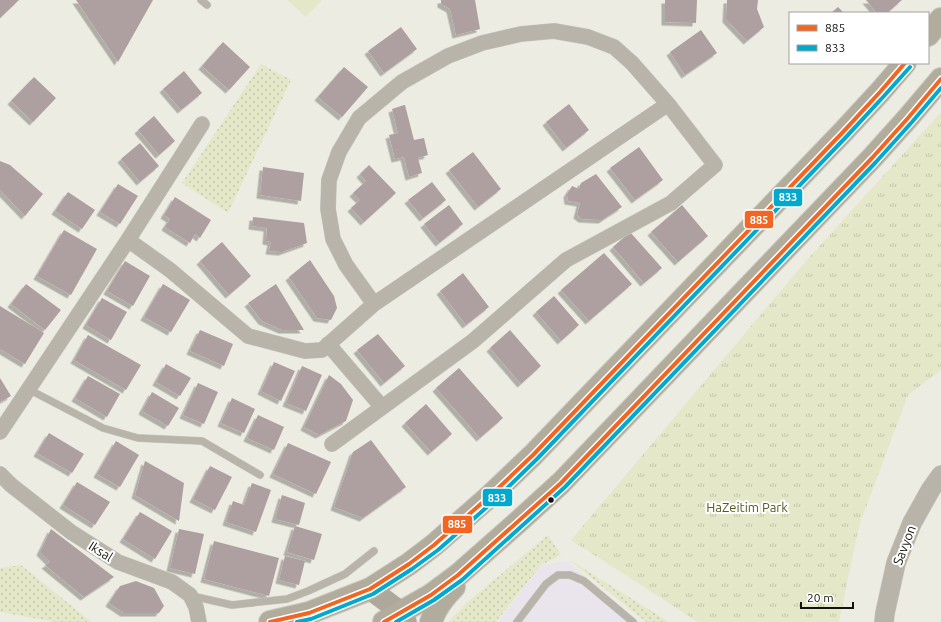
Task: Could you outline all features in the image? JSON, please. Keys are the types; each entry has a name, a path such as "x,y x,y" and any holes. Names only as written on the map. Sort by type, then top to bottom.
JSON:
{"highway":[{"path":"929,34 941,20"},
{"path":"270,622 309,613 370,589 409,564 434,545 491,495 533,455 843,132 904,64"},
{"path":"397,619 431,596 458,575 561,482 872,158 941,79"},
{"path":"431,622 432,616 441,601 487,550"}],"main road":[{"path":"370,589 397,619"},
{"path":"370,589 377,622"}],"street":[{"path":"332,444 473,341 566,260 671,203 715,165 668,104 632,63 614,47 588,37 554,32 521,34 482,43 448,56 402,82 359,118 339,152 329,180 328,209 334,239 346,265 374,304"},
{"path":"128,240 170,270 248,336 305,351 322,350 374,304 668,104"},
{"path":"0,432 128,240 202,124"},
{"path":"328,344 382,407"},
{"name":"Iksal","path":"0,474 11,485 70,532 118,562 172,582 190,595"},
{"name":"Savyon","path":"884,622 896,563 912,523 930,489 941,475"},
{"path":"190,595 196,607 199,622"}],"lane":[{"path":"28,389 103,428 138,438 202,441 260,475"},
{"path":"190,595 232,605 287,599 345,574 374,551"},
{"path":"517,622 546,584 558,575 570,575 584,581 633,622"}],"shaded area":[{"path":"567,561 640,622 498,622 541,565"}],"green space":[{"path":"287,0 322,0 306,17"},
{"path":"261,64 291,80 228,213 182,183"},
{"name":"HaZeitim Park","path":"941,112 941,370 908,395 859,526 839,622 698,622 571,540 805,262"},
{"path":"548,535 561,555 541,565 496,622 448,622 464,605"},
{"path":"568,559 669,622 646,622"},
{"path":"21,565 91,622 55,622 0,612 0,568"}],"building":[{"path":"0,0 19,0 0,18"},
{"path":"76,0 153,0 118,62"},
{"path":"441,0 475,0 480,29 456,35 450,9 441,4"},
{"path":"665,0 697,0 696,23 665,22"},
{"path":"727,0 758,0 757,9 764,27 747,41 726,19"},
{"path":"866,0 902,0 888,12 876,12"},
{"path":"838,7 843,12 832,12"},
{"path":"401,27 417,49 384,73 368,51"},
{"path":"701,30 717,53 685,75 670,52"},
{"path":"223,42 250,67 229,90 202,66"},
{"path":"344,67 368,87 342,117 318,97"},
{"path":"184,71 202,93 181,110 163,89"},
{"path":"34,77 56,98 33,122 11,101"},
{"path":"569,104 589,130 566,148 546,122"},
{"path":"405,105 414,140 424,138 428,155 418,158 422,173 409,177 404,157 395,159 389,135 398,133 392,109"},
{"path":"154,116 175,141 159,155 138,130"},
{"path":"140,143 159,166 140,182 121,159"},
{"path":"639,147 663,180 635,200 610,168"},
{"path":"473,152 501,189 478,207 449,170"},
{"path":"0,161 10,165 43,194 25,216 0,190"},
{"path":"369,165 396,193 364,222 351,208 360,200 353,193 366,181 360,174"},
{"path":"263,167 304,173 301,201 260,195"},
{"path":"596,174 622,207 602,220 582,219 577,215 580,203 568,201 567,194 572,186 579,189 581,183"},
{"path":"432,182 446,200 423,218 408,200"},
{"path":"118,184 138,196 120,224 100,212"},
{"path":"68,192 95,210 82,229 55,211"},
{"path":"175,197 211,220 200,238 195,234 190,243 165,227 170,219 164,215"},
{"path":"449,205 463,224 439,243 424,224"},
{"path":"682,205 708,236 678,262 651,232"},
{"path":"253,217 304,223 307,243 282,252 269,251 271,242 266,241 267,228 252,226"},
{"path":"64,230 97,249 71,295 37,276"},
{"path":"630,232 662,268 644,283 613,247"},
{"path":"222,242 251,276 229,295 200,261"},
{"path":"604,253 632,284 589,321 561,290"},
{"path":"310,260 334,296 337,308 331,320 317,318 289,277"},
{"path":"125,261 150,276 133,306 107,291"},
{"path":"463,273 489,307 466,325 440,291"},
{"path":"26,284 61,310 45,330 11,304"},
{"path":"163,284 190,300 171,332 144,317"},
{"path":"276,284 304,330 282,330 262,321 248,303"},
{"path":"554,296 579,325 561,341 536,312"},
{"path":"102,298 127,312 111,340 86,325"},
{"path":"0,306 44,333 25,364 0,349"},
{"path":"200,330 233,344 224,366 190,351"},
{"path":"510,330 541,366 521,384 490,348"},
{"path":"378,334 405,366 384,383 357,350"},
{"path":"88,335 141,365 126,390 74,360"},
{"path":"274,362 295,371 281,401 261,391"},
{"path":"166,364 191,378 180,396 156,382"},
{"path":"302,366 322,375 306,411 286,403"},
{"path":"459,368 503,418 480,438 436,388"},
{"path":"329,375 341,384 353,400 346,421 319,435 304,427"},
{"path":"88,376 120,394 107,417 75,398"},
{"path":"0,378 11,396 0,402"},
{"path":"198,383 218,392 204,424 183,415"},
{"path":"152,392 179,408 168,426 142,411"},
{"path":"232,398 255,409 244,433 221,423"},
{"path":"426,404 452,434 431,452 405,423"},
{"path":"258,415 284,427 274,450 247,438"},
{"path":"49,433 84,454 72,473 37,453"},
{"path":"371,440 406,487 363,518 334,507 353,452"},
{"path":"116,441 139,455 120,487 97,474"},
{"path":"288,443 331,462 316,494 273,474"},
{"path":"145,461 184,483 179,521 135,495"},
{"path":"210,466 232,477 215,510 193,499"},
{"path":"77,482 110,502 95,525 63,505"},
{"path":"252,483 271,490 256,532 226,522 233,501 244,505"},
{"path":"282,495 305,503 299,525 275,519"},
{"path":"140,512 172,531 155,559 123,539"},
{"path":"295,526 322,534 314,560 287,552"},
{"path":"51,529 114,577 84,597 45,565 50,562 40,552"},
{"path":"179,529 204,534 195,574 170,568"},
{"path":"214,541 279,558 269,596 204,579"},
{"path":"285,556 305,561 299,585 279,580"},
{"path":"136,581 154,588 164,606 159,613 124,613 109,603 120,586"}],"transit line":[{"name":"885","path":"270,622 309,613 370,589 409,564 434,545 491,495 533,455 843,132 904,64"},
{"name":"833","path":"297,622 311,619 373,594 438,550 495,500 537,459 847,136 910,67"},
{"name":"885","path":"384,622 431,595 458,575 561,483 872,158 941,79"},
{"name":"833","path":"396,622 434,600 462,580 565,487 876,162 941,88"}]}
